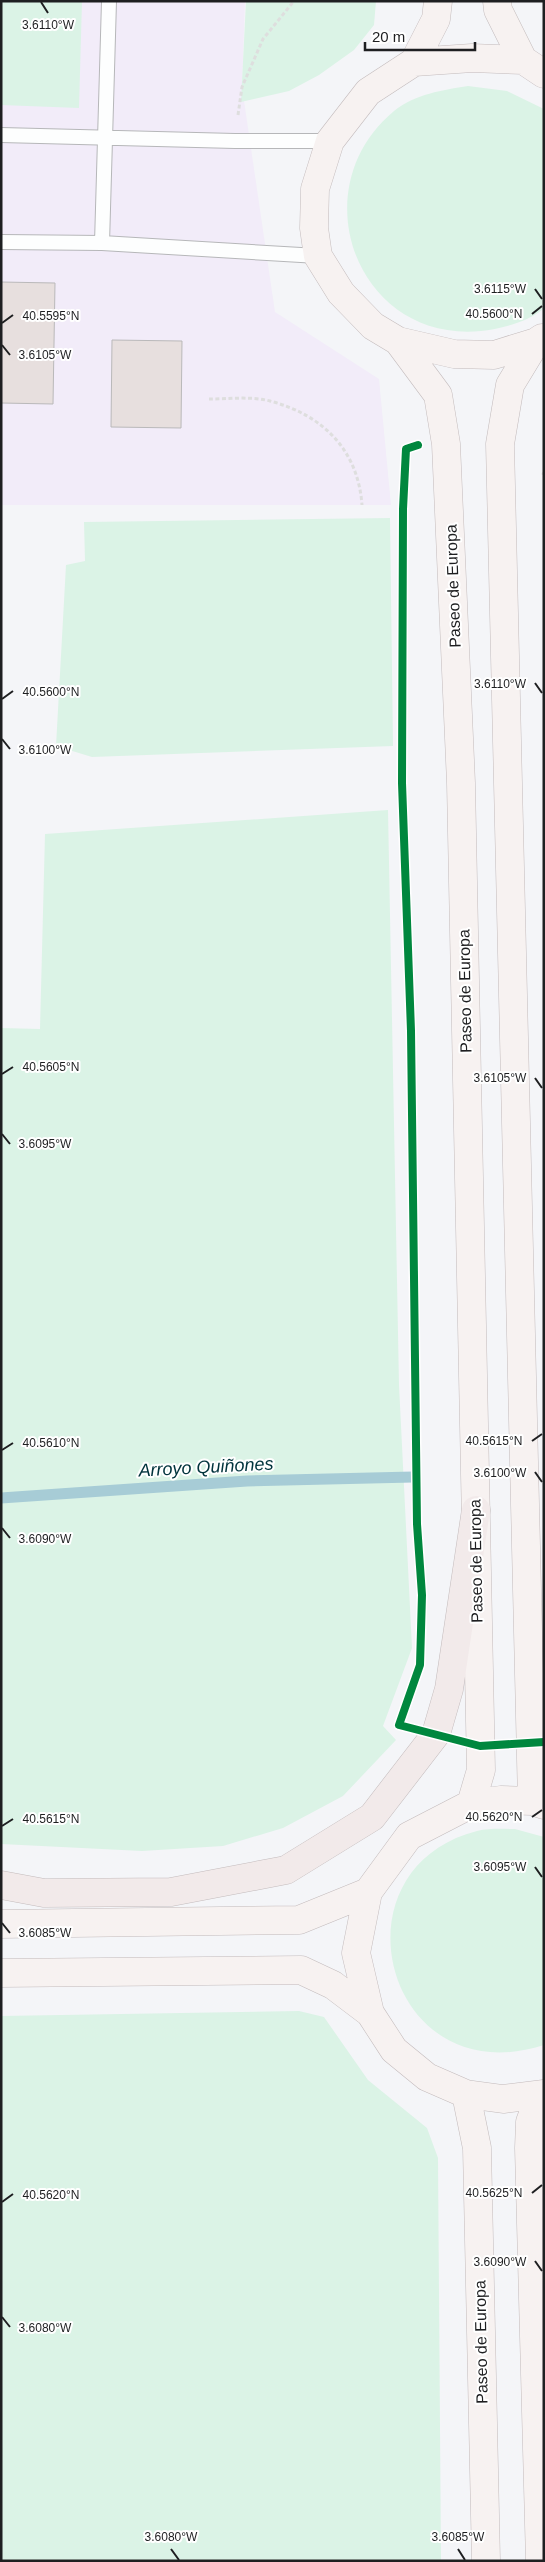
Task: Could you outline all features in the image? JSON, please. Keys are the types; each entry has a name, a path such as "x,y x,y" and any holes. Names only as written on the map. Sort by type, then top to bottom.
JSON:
{"highway":[{"path":"1,1885 44,1893 171,1892 286,1870 372,1817 436,1734 449,1689 476,1510"}],"main road":[{"path":"414,62 436,19 438,1"},
{"path":"497,1 498,10 533,67"},
{"path":"533,67 472,58 414,62 368,92 330,142 315,189 314,228 318,256 341,293 373,326 398,341 454,354 494,354 540,340"},
{"path":"540,340 510,384 500,444 538,1804 501,1800 471,1804 409,1836 368,1892 356,1953 370,2013 394,2050 427,2077 466,2094 503,2099 542,2095 530,2122 529,2148 540,2561"},
{"name":"Paseo de Europa","path":"398,341 438,395 446,444 461,782 476,1510 480,1770 471,1804"},
{"path":"1,1924 299,1920 368,1892"},
{"path":"1,1973 301,1970 333,1985 370,2013"},
{"name":"Paseo de Europa","path":"466,2094 477,2148 486,2561"}],"lane":[{"path":"102,243 109,1"},
{"path":"1,135 330,142"},
{"path":"1,242 102,243 318,256"}],"path":[{"path":"235,124 241,102 242,87 263,39 294,1"},
{"path":"209,399 269,400 312,419 344,447 354,464 361,483 362,505"}],"shaded area":[{"path":"1,1 245,1 242,87 275,312 379,379 391,505 1,505"}],"green space":[{"path":"1,1 82,1 79,108 1,105"},
{"path":"246,1 376,1 374,25 354,50 319,75 289,91 241,102"},
{"path":"468,86 507,91 544,109 544,308 538,313 514,324 481,331 438,328 402,313 374,287 356,255 348,218 350,180 366,143 394,111 411,100 439,91"},
{"path":"390,518 393,746 92,757 56,746 66,565 85,561 84,522"},
{"path":"388,810 399,1385 412,1648 383,1726 396,1740 343,1796 283,1828 223,1846 142,1851 1,1844 1,1028 40,1029 45,834"},
{"path":"515,1829 544,1837 544,2045 489,2052 446,2038 414,2010 395,1971 391,1929 402,1888 431,1853 477,1831"},
{"path":"299,2011 324,2017 368,2080 427,2128 438,2158 441,2561 1,2561 1,2016"}],"building":[{"path":"1,282 55,283 53,404 1,403"},
{"path":"112,340 182,341 181,428 111,427"}],"waterway":[{"name":"Arroyo Quiñones","path":"1,1498 247,1481 413,1477"}],"cycle path":[{"path":"418,445 406,449 403,509 402,783 411,1031 417,1524 422,1595 420,1665 399,1725 480,1746 544,1742"}]}
